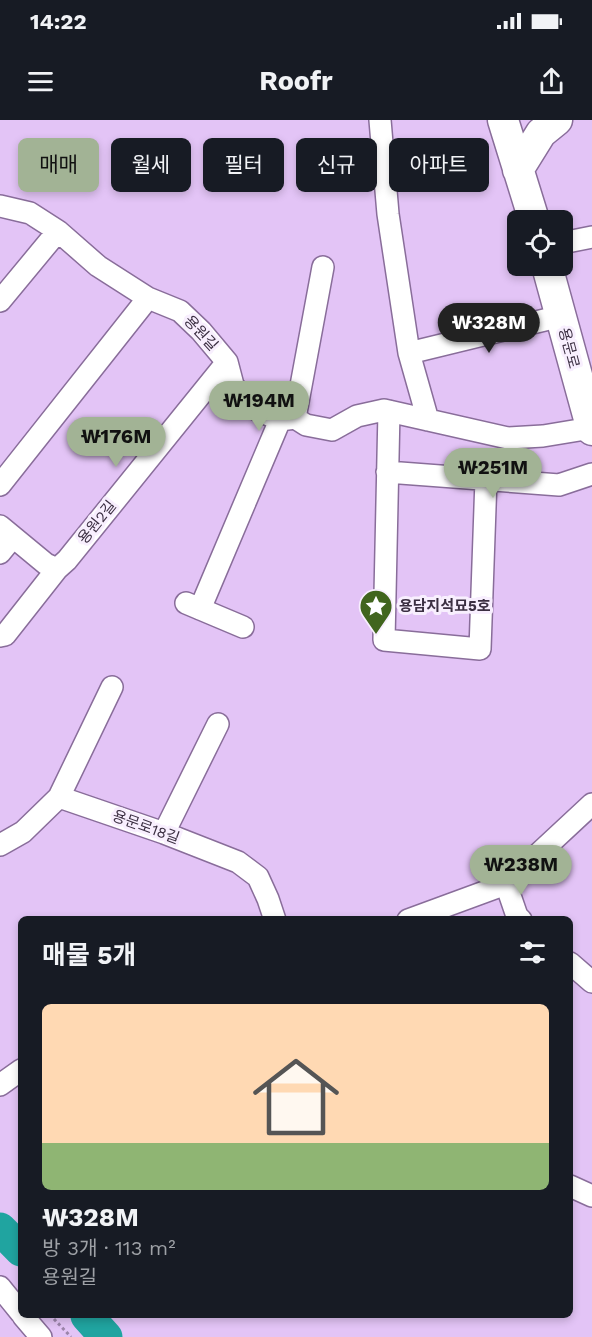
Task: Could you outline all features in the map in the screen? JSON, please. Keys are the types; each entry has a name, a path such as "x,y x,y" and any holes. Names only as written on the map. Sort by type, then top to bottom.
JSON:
{"main road":[{"path":"503,120 531,210"},
{"path":"518,170 541,133 557,120"},
{"name":"용문로","path":"550,276 591,429"}],"street":[{"path":"380,120 388,214 409,353 428,420"},
{"name":"용원길","path":"0,206 30,213 58,231 98,266 148,298 180,310 227,362 233,385 248,406 332,430 357,416 384,410 508,438 591,429"},
{"path":"0,301 58,231"},
{"path":"573,241 592,237"},
{"path":"243,627 193,606 287,419 323,267"},
{"path":"0,485 148,298"},
{"path":"409,353 561,316"},
{"name":"용원2길","path":"0,636 5,635 57,568 66,560 227,362"},
{"path":"388,411 384,640 480,649 486,479"},
{"path":"387,472 559,485 592,474"},
{"path":"4,538 46,564 57,568"},
{"path":"0,845 23,832 59,797 112,687"},
{"path":"164,833 218,724"},
{"name":"용문로18길","path":"59,797 164,833 238,862 258,877 274,916"},
{"path":"419,916 506,884 592,804"},
{"path":"506,884 517,916"},
{"path":"573,966 592,982"},
{"path":"0,1085 18,1072"},
{"path":"573,1187 592,1196"},
{"path":"0,1287 18,1309"},
{"path":"25,1318 41,1337"}],"path":[{"path":"53,1318 71,1337"}],"waterway":[{"path":"0,1229 18,1247"},
{"path":"89,1318 106,1337"}],"place":[{"name":"용담지석묘5호","path":"376,635"}]}
